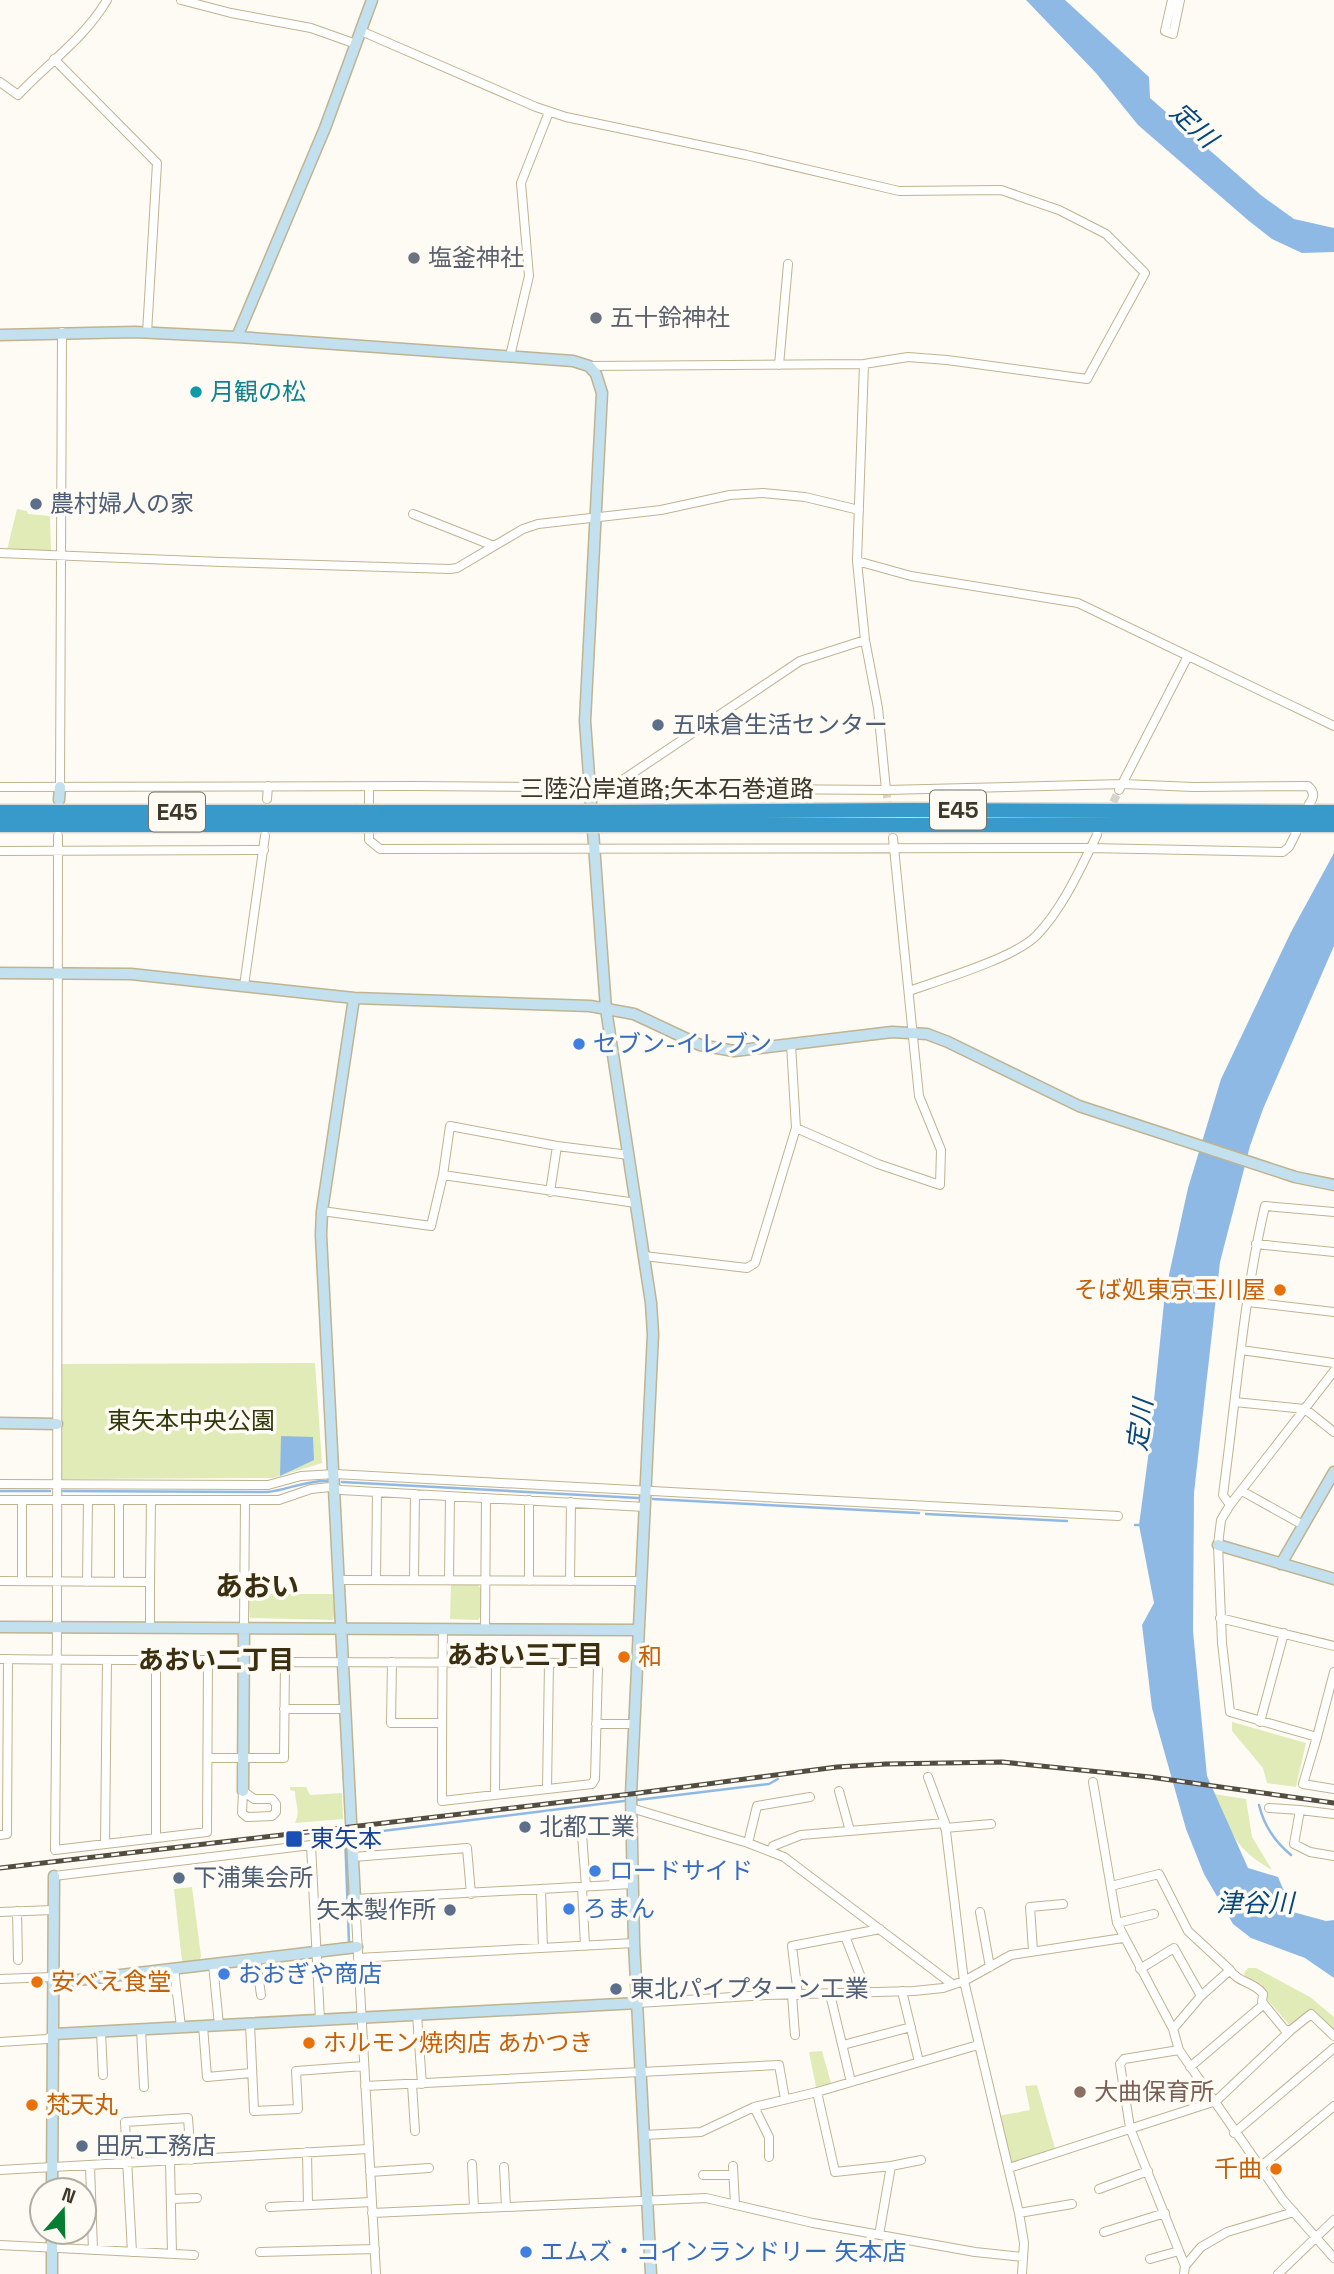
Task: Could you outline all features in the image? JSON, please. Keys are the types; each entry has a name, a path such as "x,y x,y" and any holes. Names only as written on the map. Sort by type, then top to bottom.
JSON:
{"highway":[{"name":"三陸沿岸道路;矢本石巻道路","path":"0,825 604,818 936,810 1305,819 1334,825"},
{"name":"三陸沿岸道路;矢本石巻道路","path":"0,812 355,819"},
{"name":"三陸沿岸道路;矢本石巻道路","path":"1305,819 1334,812"}],"street":[{"path":"0,82 18,95 94,22 107,0"},
{"path":"181,0 231,13 312,28 356,44"},
{"path":"237,337 324,128 373,0"},
{"path":"1172,0 1164,31 1173,34 1180,0"},
{"path":"0,335 147,332 510,356 573,361 589,366 864,364 908,357 1087,379 1145,273 1106,234 1059,211 1001,190 899,191 549,112 361,31"},
{"path":"54,59 157,163 147,332"},
{"path":"510,356 529,276 521,183 549,112"},
{"path":"779,365 788,264"},
{"path":"59,800 62,332"},
{"path":"864,364 857,561 865,640 878,708 886,790"},
{"path":"589,366 596,373 603,393 585,720 589,789 606,1009 651,1303 653,1334 637,1630 631,1808 634,1943 651,2274"},
{"path":"0,553 450,569 457,568 523,529 538,524 661,510 730,495 763,493 805,498 859,510"},
{"path":"413,514 494,546"},
{"path":"857,561 911,576 1077,603 1334,726"},
{"path":"609,789 800,662 865,640"},
{"path":"1121,787 1188,656"},
{"path":"0,787 268,786 886,790 1308,786 1313,799 1305,819 1289,847 1283,852 1090,848 380,849 369,840 369,787"},
{"path":"267,799 268,786"},
{"path":"909,991 1003,956 1035,937 1060,903 1097,835"},
{"path":"0,1835 7,1834 4,1659 57,1660 208,1660 207,1832 55,1850 57,1660 58,836"},
{"path":"244,986 265,836"},
{"path":"796,1128 878,1164 940,1185 941,1150 919,1096 893,838"},
{"path":"0,851 264,850"},
{"path":"0,973 131,974 354,998 606,1009 643,1017 688,1040 711,1048 748,1050 892,1032 912,1032 948,1042 1079,1106 1295,1177 1334,1185"},
{"path":"354,998 322,1211 321,1260 335,1474 376,2274"},
{"path":"644,1256 751,1266 755,1263 796,1128 791,1044"},
{"path":"322,1211 431,1226 443,1175 450,1126 557,1146 628,1155"},
{"path":"550,1192 557,1146"},
{"path":"443,1175 636,1203"},
{"path":"1230,1505 1223,1495 1256,1244 1265,1206 1334,1212"},
{"path":"1256,1244 1334,1252"},
{"path":"1248,1302 1334,1312"},
{"path":"1241,1350 1334,1363"},
{"path":"1317,1737 1230,1712 1224,1675 1218,1545 1221,1520 1230,1505 1334,1371"},
{"path":"1235,1402 1305,1409 1334,1432"},
{"path":"0,1423 57,1424"},
{"path":"1281,1564 1334,1472"},
{"path":"0,1484 268,1485 301,1475 335,1474 1118,1516"},
{"path":"0,1500 279,1500 311,1489 335,1489 645,1507"},
{"path":"1242,1491 1303,1525"},
{"path":"376,1580 377,1492"},
{"path":"414,1580 415,1494"},
{"path":"449,1580 450,1496"},
{"path":"485,1629 486,1498"},
{"path":"22,1500 22,1581"},
{"path":"87,1581 88,1500"},
{"path":"118,1582 119,1500"},
{"path":"150,1500 150,1628"},
{"path":"243,1791 254,1799 272,1799 276,1804 276,1812 272,1816 250,1818 244,1815 242,1795 245,1500"},
{"path":"529,1500 529,1581"},
{"path":"570,1581 571,1502"},
{"path":"1218,1545 1334,1579"},
{"path":"340,1580 640,1581"},
{"path":"0,1581 150,1582"},
{"path":"1220,1618 1334,1646"},
{"path":"0,1627 637,1630"},
{"path":"208,1758 284,1758 285,1662 443,1662 595,1663 598,1667 592,1784 442,1801 442,1723 443,1662 443,1629"},
{"path":"1260,1722 1284,1633"},
{"path":"105,1844 107,1660"},
{"path":"156,1660 156,1838"},
{"path":"391,1662 391,1723 442,1723"},
{"path":"495,1795 496,1663"},
{"path":"547,1789 549,1663"},
{"path":"1334,1672 1304,1784 1334,1789"},
{"path":"284,1709 346,1709"},
{"path":"596,1724 633,1724"},
{"path":"928,1777 945,1826 964,1981 1019,2213 1024,2243 1022,2274"},
{"path":"1093,1783 1117,1923 1172,2029 1179,2050 1259,2168 1334,2258"},
{"path":"839,1791 850,1831"},
{"path":"748,1843 757,1807 810,1797"},
{"path":"631,1808 748,1843 784,1857 952,1984"},
{"path":"1269,1808 1334,1814"},
{"path":"1300,1810 1294,1844 1310,1852 1334,1856"},
{"path":"581,1821 585,1946"},
{"path":"771,1851 773,1846 801,1835 991,1824"},
{"path":"52,2176 54,1876 311,1846 320,2020"},
{"path":"353,1857 467,1848 471,1894"},
{"path":"1111,1886 1159,1874 1188,1931 1234,1976 1257,1986 1263,1994 1264,2004 1285,2030 1291,2030"},
{"path":"355,1899 632,1884"},
{"path":"541,1890 543,1948"},
{"path":"1033,1951 1030,1907 1063,1904"},
{"path":"0,1912 53,1910"},
{"path":"17,1911 18,1960"},
{"path":"980,1912 990,1968"},
{"path":"1117,1923 1154,1914"},
{"path":"795,2035 792,1946 880,1929"},
{"path":"845,1936 867,1993"},
{"path":"0,2042 47,2039 54,2034 101,2031 943,1988 964,1981 1011,1955 1123,1938"},
{"path":"0,1979 53,1980 315,1951 358,1953 634,1943"},
{"path":"1140,1969 1174,1948 1201,1996"},
{"path":"257,1959 261,1995"},
{"path":"213,1964 219,2025"},
{"path":"174,1968 181,2027"},
{"path":"1172,2029 1201,1996 1230,1970"},
{"path":"902,1991 919,2062"},
{"path":"831,1994 851,2082"},
{"path":"1190,2067 1264,2004"},
{"path":"1009,2168 1216,2101 1311,2014 1334,2036"},
{"path":"415,2131 417,2015"},
{"path":"250,2023 254,2111 298,2109 296,2071 364,2066"},
{"path":"203,2026 207,2077 251,2073"},
{"path":"843,2046 911,2027"},
{"path":"141,2029 144,2087"},
{"path":"101,2031 103,2075"},
{"path":"644,2135 701,2132 754,2107 817,2092 978,2045"},
{"path":"1234,2133 1334,2048"},
{"path":"1179,2050 1124,2059 1120,2064 1130,2128 1166,2213 1185,2270"},
{"path":"365,2086 779,2065 785,2099"},
{"path":"817,2092 835,2172 921,2160"},
{"path":"1259,2168 1334,2106"},
{"path":"754,2107 769,2137 769,2157"},
{"path":"132,2252 125,2122 188,2118 191,2160"},
{"path":"0,2170 368,2149"},
{"path":"307,2152 309,2205"},
{"path":"170,2161 172,2254"},
{"path":"472,2164 474,2208"},
{"path":"90,2166 93,2250"},
{"path":"879,2235 891,2166"},
{"path":"503,2167 506,2207"},
{"path":"370,2172 429,2168"},
{"path":"703,2175 733,2171 734,2205"},
{"path":"1099,2189 1148,2171"},
{"path":"171,2199 197,2197"},
{"path":"372,2213 696,2197 813,2223 975,2252 1023,2257"},
{"path":"270,2207 371,2202"},
{"path":"1019,2213 1072,2204"},
{"path":"1104,2232 1166,2213"},
{"path":"1185,2270 1201,2247 1227,2232 1294,2213"},
{"path":"1278,2274 1334,2220"},
{"path":"0,2245 194,2255"},
{"path":"52,2247 52,2274"},
{"path":"260,2252 375,2249"},
{"path":"1150,2259 1180,2251"}],"green space":[{"path":"17,509 27,511 28,514 50,516 51,551 7,550"},
{"name":"東矢本中央公園","path":"315,1363 322,1463 273,1478 59,1479 60,1364"},
{"path":"451,1584 478,1585 481,1589 481,1616 478,1620 450,1619"},
{"path":"248,1594 333,1594 335,1617 332,1620 250,1618"},
{"path":"1232,1722 1306,1743 1296,1787 1267,1783 1263,1768 1232,1731"},
{"path":"290,1787 306,1787 310,1795 342,1793 343,1819 295,1823 298,1814 295,1791 290,1790"},
{"path":"1214,1794 1246,1799 1252,1837 1272,1870 1241,1847"},
{"path":"192,1887 201,1956 200,1959 186,1962 182,1961 174,1889"},
{"path":"1248,1968 1256,1968 1310,1997 1334,2017 1334,2033 1308,2011 1293,2029 1265,1997 1263,1987 1257,1981 1245,1979 1244,1973"},
{"path":"822,2051 831,2083 816,2087 809,2052"},
{"path":"1037,2085 1056,2152 1011,2164 998,2116 1030,2110 1025,2086"}],"water":[{"path":"1026,0 1065,0 1149,77 1150,98 1262,196 1294,219 1334,228 1334,252 1302,253 1272,239 1249,221 1138,125 1096,73"},
{"name":"津谷川","path":"1334,853 1334,946 1263,1109 1250,1146 1220,1262 1194,1493 1193,1631 1207,1776 1248,1868 1278,1877 1293,1912 1326,1921 1334,1920 1334,1978 1305,1958 1251,1938 1233,1924 1204,1874 1186,1829 1152,1708 1142,1625 1154,1603 1139,1525 1165,1293 1188,1188 1221,1079 1291,932"},
{"path":"281,1436 313,1437 314,1460 280,1476"}],"waterway":[{"path":"63,1491 267,1492 328,1481"},
{"path":"342,1482 638,1498"},
{"path":"0,1491 50,1491"},
{"path":"653,1499 919,1513"},
{"path":"926,1514 1067,1521"},
{"path":"637,1800 769,1784 778,1779"},
{"path":"358,1834 624,1801"},
{"path":"1259,1805 1270,1833 1291,1855"},
{"path":"345,1834 349,1943"}],"tunnel":[{"path":"886,790 893,838"},
{"path":"1108,813 1119,790"}],"railway":[{"path":"0,1868 631,1794 837,1767 886,1764 1002,1762 1150,1777 1334,1803"}],"place":[{"name":"塩釜神社","path":"414,258"},
{"name":"五十鈴神社","path":"596,318"},
{"name":"月観の松","path":"196,392"},
{"name":"農村婦人の家","path":"36,504"},
{"name":"五味倉生活センター","path":"658,725"},
{"name":"セブン-イレブン","path":"579,1044"},
{"name":"そば処東京玉川屋","path":"1280,1290"},
{"name":"和","path":"624,1657"},
{"name":"北都工業","path":"525,1827"},
{"name":"東矢本","path":"294,1839"},
{"name":"ロードサイド","path":"595,1871"},
{"name":"下浦集会所","path":"179,1878"},
{"name":"ろまん","path":"569,1909"},
{"name":"矢本製作所","path":"450,1910"},
{"name":"おおぎや商店","path":"224,1974"},
{"name":"安べえ食堂","path":"37,1982"},
{"name":"東北パイプターン工業","path":"616,1989"},
{"name":"ホルモン焼肉店 あかつき","path":"309,2043"},
{"name":"大曲保育所","path":"1080,2092"},
{"name":"梵天丸","path":"32,2105"},
{"name":"田尻工務店","path":"82,2146"},
{"name":"千曲","path":"1276,2169"},
{"name":"エムズ・コインランドリー 矢本店","path":"526,2252"}],"district":[{"name":"あおい","path":"257,1586"},
{"name":"あおい三丁目","path":"525,1655"},
{"name":"あおい二丁目","path":"216,1660"}],"water label":[{"name":"定川","path":"1194,125"},
{"name":"定川","path":"1140,1425"}]}
